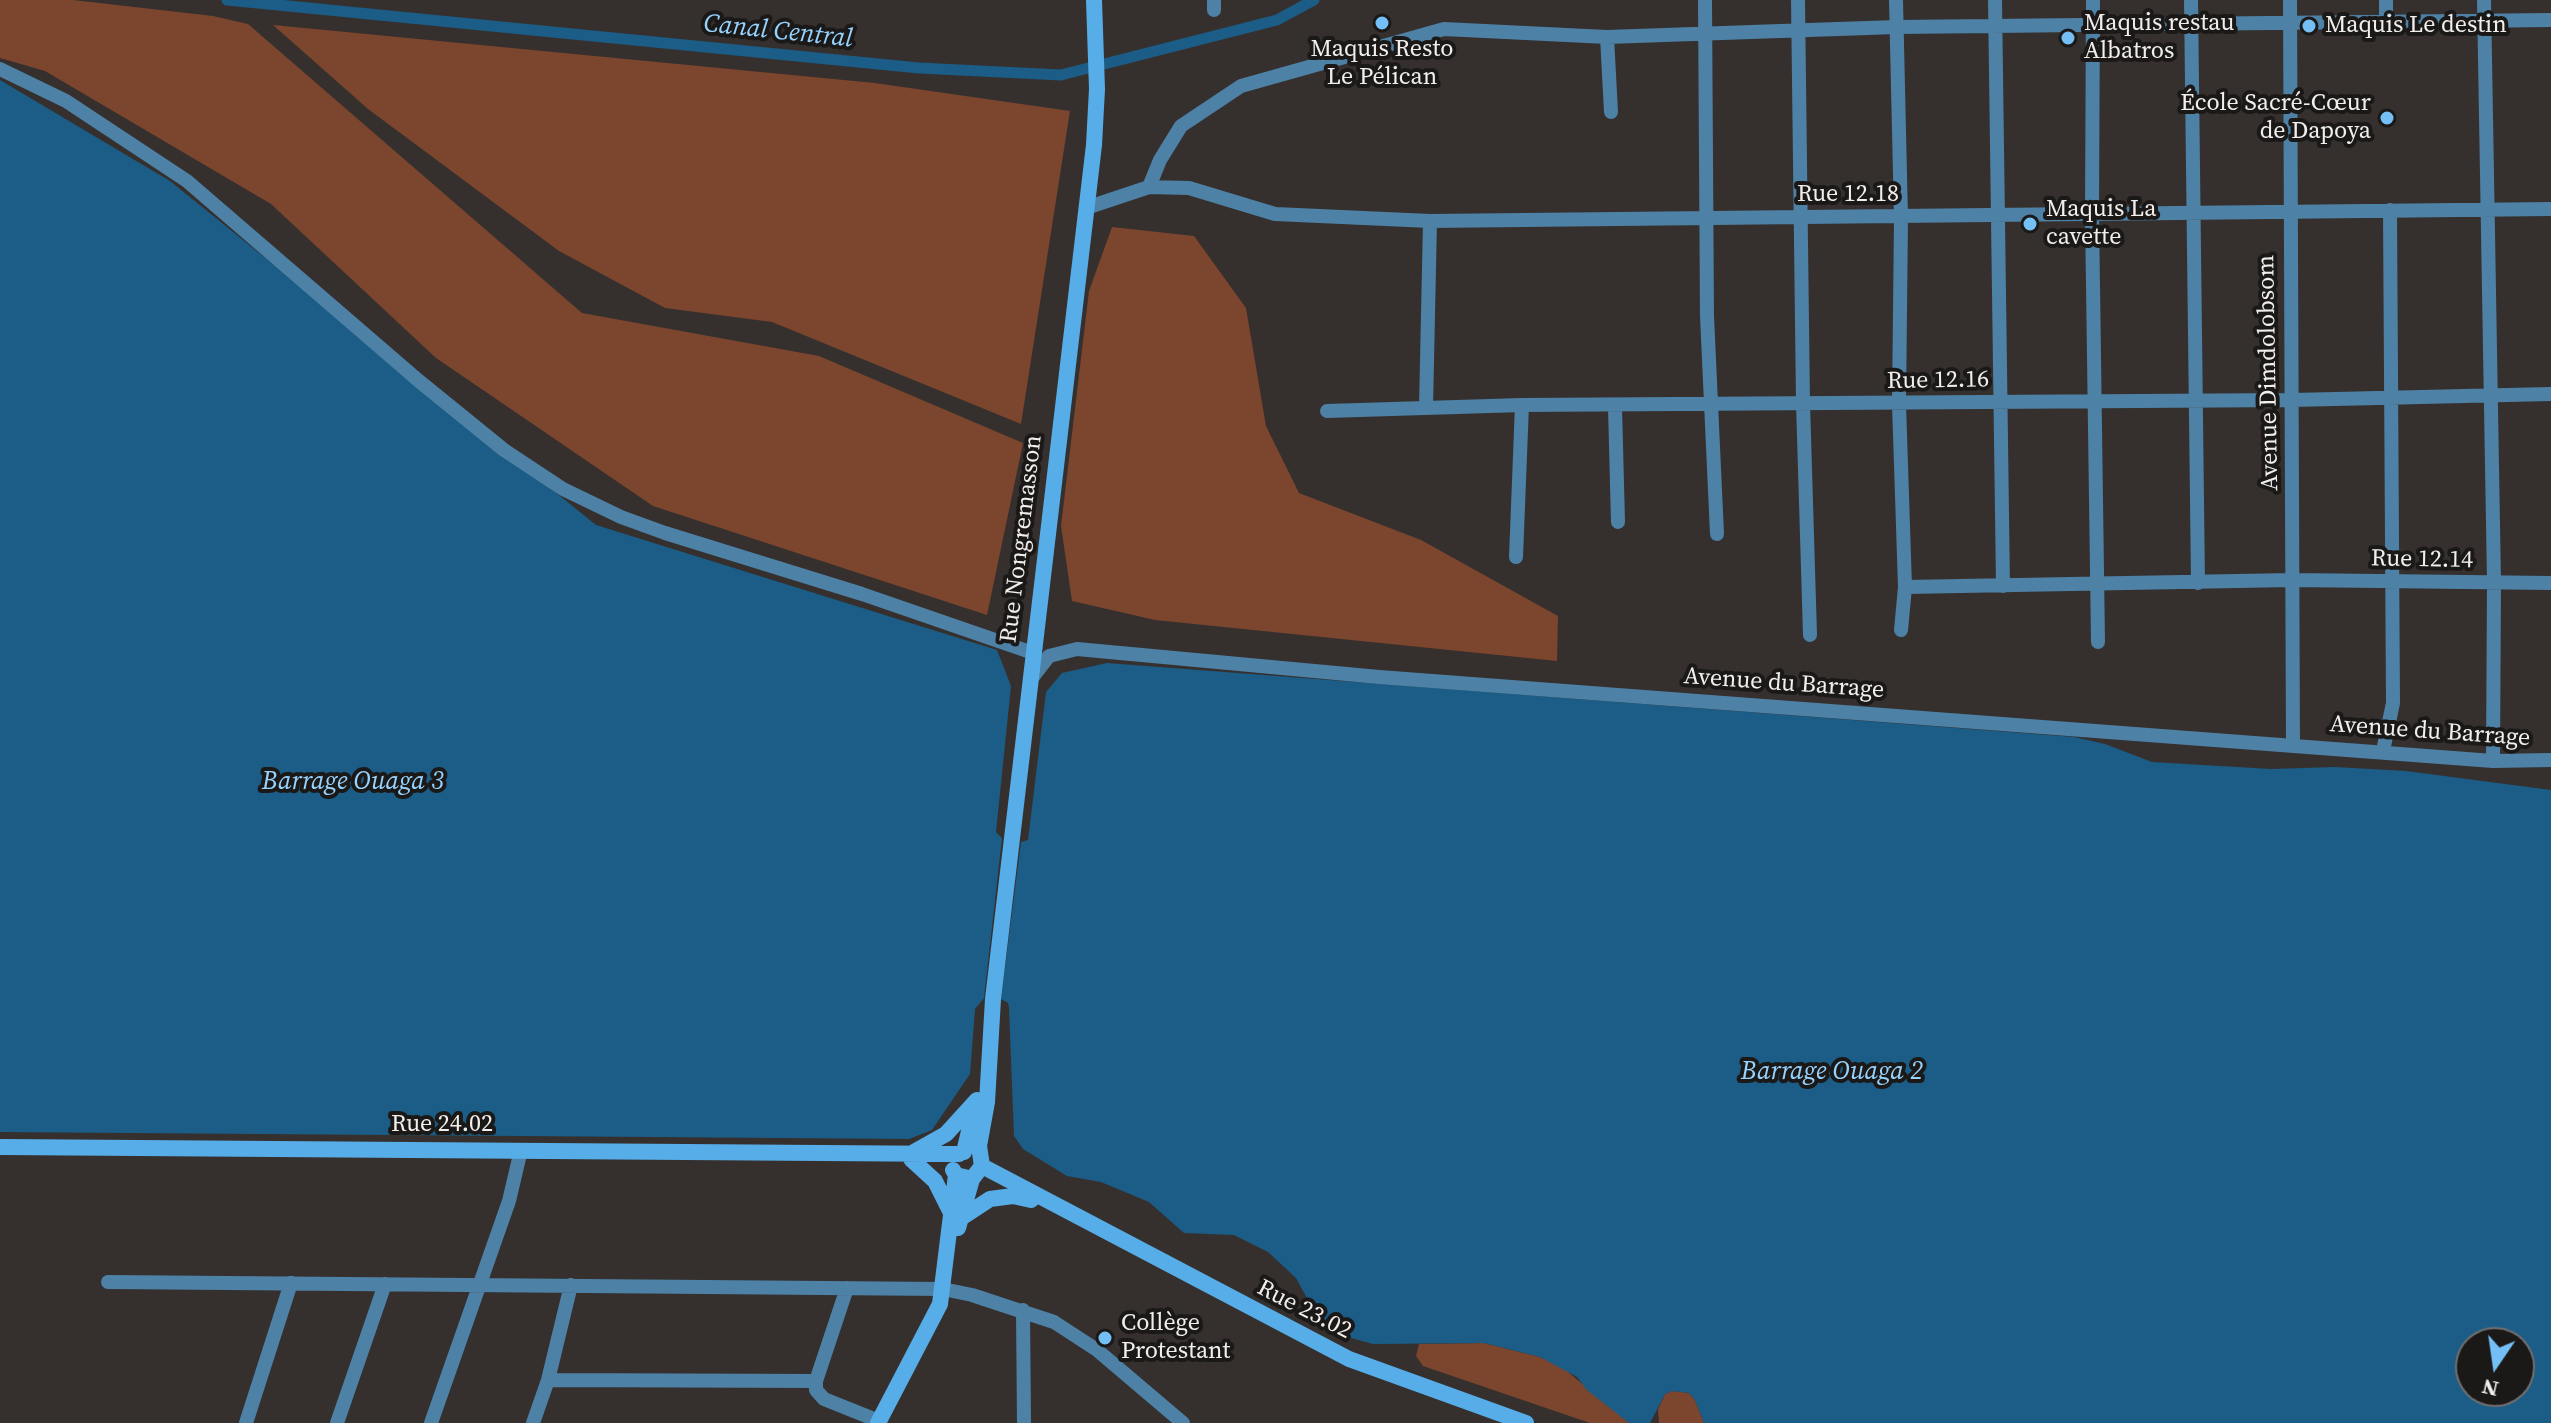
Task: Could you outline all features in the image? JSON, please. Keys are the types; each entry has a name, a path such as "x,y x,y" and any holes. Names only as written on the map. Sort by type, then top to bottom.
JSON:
{"street":[{"name":"Rue Nongremasson","path":"878,1422 933,1323 968,1166 987,1102 985,1083 1029,683 1086,208 1097,89 1094,0"},
{"path":"1705,0 1711,405 1717,534"},
{"path":"1798,0 1803,403 1810,635"},
{"path":"1896,0 1901,218 1899,404 1905,587 1901,630"},
{"path":"1995,0 2003,586"},
{"path":"2093,0 2092,214 2098,642"},
{"path":"2191,0 2198,583"},
{"name":"Avenue Dimdolobsom","path":"2290,0 2288,212 2293,745"},
{"path":"2386,0 2386,21"},
{"path":"2484,0 2485,209 2494,582 2493,761"},
{"path":"1149,187 1160,160 1181,126 1241,86 1444,29 1607,37 1705,31 1896,27 2551,20"},
{"path":"1607,37 1611,112"},
{"path":"0,69 66,101 187,181 419,381 504,450 563,489 665,533 862,594 1033,653"},
{"name":"Rue 12.18","path":"1086,208 1149,187 1189,188 1275,214 1430,221 1707,221 1802,216 1901,218 2551,209"},
{"path":"2383,751 2393,703 2395,582 2390,210"},
{"path":"1426,408 1430,221"},
{"name":"Rue 12.16","path":"1327,411 1522,405 1615,407 2196,398 2292,400 2551,394"},
{"path":"1516,557 1522,405"},
{"path":"1615,407 1618,522"},
{"name":"Rue 12.14","path":"1905,587 2293,580 2551,583"},
{"name":"Avenue du Barrage","path":"1029,683 1049,656 1077,649 1379,677 2493,761 2551,760"},
{"name":"Rue Nongremasson","path":"968,1166 977,1100 985,1083"},
{"path":"977,1100 946,1134 912,1156 935,1181 956,1217 990,1199 1013,1196 1031,1200"},
{"name":"Rue 24.02","path":"0,1147 883,1152 968,1166"},
{"path":"431,1423 509,1201 521,1150"},
{"name":"Rue 23.02","path":"968,1166 1031,1200 1071,1215"},
{"name":"Rue 23.02","path":"968,1166 1071,1215 1349,1359 1526,1423"},
{"path":"108,1282 943,1289 1023,1310 1054,1322 1097,1350 1183,1423"},
{"path":"246,1423 291,1283"},
{"path":"337,1423 385,1284"},
{"path":"533,1423 548,1380 571,1285"},
{"path":"847,1288 816,1381 818,1393 824,1399 878,1422"},
{"path":"1023,1310 1024,1423"},
{"path":"548,1380 816,1381"}],"shaded area":[{"path":"0,0 73,0 213,16 248,24 582,313 819,356 1023,443 987,615 653,506 436,358 271,204 45,71 0,58"},
{"path":"273,25 875,83 1070,111 1021,424 772,322 665,308 559,251 368,109"},
{"path":"1112,227 1194,236 1246,308 1266,426 1299,493 1421,540 1558,616 1557,661 1155,620 1072,601 1061,526 1089,291"},
{"path":"1484,1343 1540,1357 1561,1366 1629,1423 1590,1423 1423,1366 1416,1356 1419,1344"},
{"path":"1673,1391 1689,1393 1704,1423 1659,1423 1658,1409 1665,1394"}],"water":[{"name":"Barrage Ouaga 3","path":"0,80 170,181 596,525 997,650 1011,686 996,832 1002,838 984,998 975,1009 970,1074 932,1130 909,1139 0,1132"},
{"name":"Barrage Ouaga 2","path":"1107,663 2074,737 2105,744 2152,762 2271,769 2335,767 2406,771 2551,790 2551,1423 1704,1423 1689,1393 1673,1391 1665,1394 1650,1423 1629,1423 1587,1390 1577,1377 1540,1357 1484,1343 1373,1344 1337,1334 1320,1322 1296,1278 1268,1252 1234,1235 1184,1233 1149,1202 1101,1182 1067,1176 1023,1149 1014,1136 1009,1008 1008,1003 1001,999 1021,842 1028,840 1046,692 1062,673"}],"waterway":[{"name":"Canal Central","path":"227,0 919,68 1061,75 1277,20 1314,0"}],"place":[{"name":"Maquis Resto Le Pélican","path":"1382,23"},
{"name":"Maquis Le destin","path":"2309,26"},
{"name":"Maquis restau Albatros","path":"2068,38"},
{"name":"École Sacré-Cœur de Dapoya","path":"2387,118"},
{"name":"Maquis La cavette","path":"2030,224"},
{"name":"Collège Protestant","path":"1105,1338"}]}
